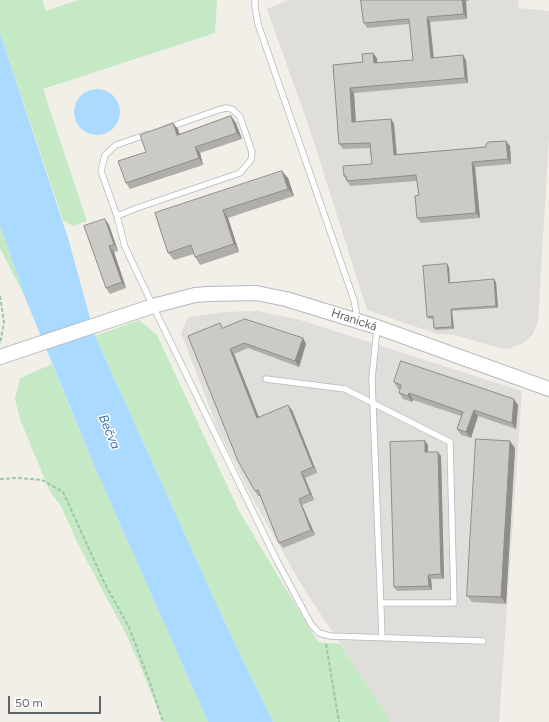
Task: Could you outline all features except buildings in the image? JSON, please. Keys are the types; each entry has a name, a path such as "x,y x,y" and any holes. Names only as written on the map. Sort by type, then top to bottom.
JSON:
{"street":[{"name":"Hranická","path":"4,352 152,306 194,295 256,293 286,298 377,327 549,389"}],"lane":[{"path":"255,0 258,24 354,300 357,316 355,320"},
{"path":"117,216 240,173 251,160 252,152 240,117 232,109 226,108 218,110 163,129"},
{"path":"152,133 116,145 105,155 101,171 117,216 125,247 152,306 278,562 311,624 319,633 324,635 482,641"},
{"path":"377,327 372,379 382,637"},
{"path":"266,379 345,390 373,402 450,442 454,603 381,603"}],"path":[{"path":"0,296 4,322 4,352"},
{"path":"0,479 18,478 42,480 63,492 105,584 129,627 163,722"},
{"path":"324,635 339,722"}],"shaded area":[{"path":"288,0 518,0 519,8 549,11 549,139 538,321 534,332 529,339 508,349 499,348 455,335 437,334 367,310 311,133 267,9"},
{"path":"257,311 297,319 522,391 499,722 390,722 388,716 302,586 249,492 218,429 181,333 188,317 224,312"}],"green space":[{"path":"0,0 42,0 46,11 78,0 217,0 215,33 43,89 87,221 73,226 63,220 0,33"},
{"path":"0,225 24,295 0,248"},
{"path":"139,320 157,335 239,511 318,642 340,644 388,716 390,722 273,722 225,623 95,336"},
{"path":"52,364 96,470 208,722 163,722 127,636 78,544 61,506 50,492 20,419 15,399 20,378"}],"water":[{"name":"Bečva","path":"0,33 68,238 95,336 225,623 273,722 208,722 96,470 24,295 0,225"},
{"path":"102,89 114,95 119,103 119,121 114,129 106,134 92,135 80,129 75,121 74,107 80,95 88,90"}]}
